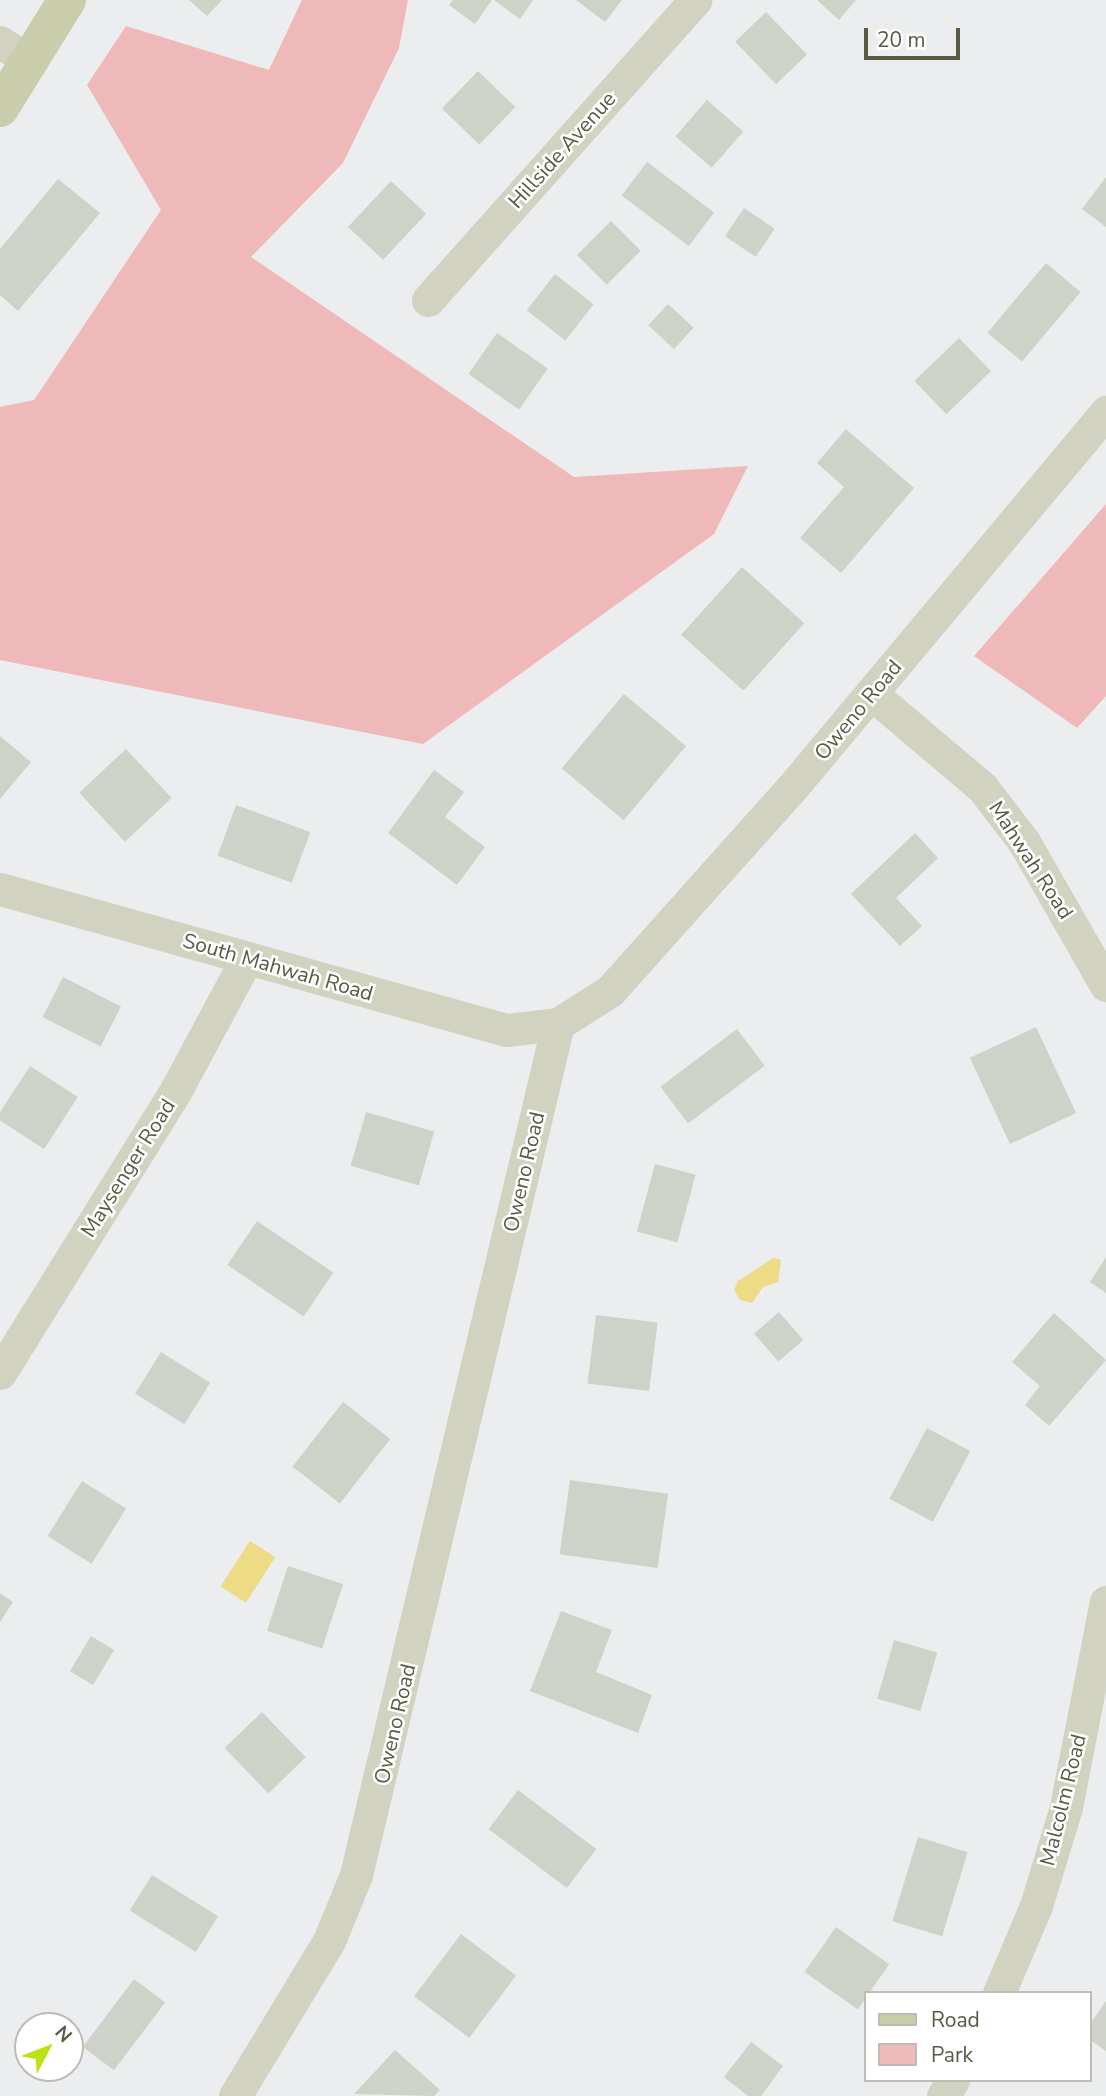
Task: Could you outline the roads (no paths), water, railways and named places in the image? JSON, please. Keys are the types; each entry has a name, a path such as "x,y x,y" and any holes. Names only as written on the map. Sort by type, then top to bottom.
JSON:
{"main road":[{"path":"0,108 15,52 67,0"}],"street":[{"name":"Hillside Avenue","path":"428,300 695,0"},
{"name":"Oweno Road","path":"235,2096 329,1941 356,1875 558,1024 610,991 873,695 1006,527 1106,412"},
{"name":"Mahwah Road","path":"873,695 982,787 1024,842 1106,985"},
{"name":"South Mahwah Road","path":"0,889 506,1030 558,1024"},
{"name":"Maysenger Road","path":"0,1373 175,1092 247,958"},
{"name":"Malcolm Road","path":"1000,1991 1036,1906 1066,1807 1106,1602"}]}
